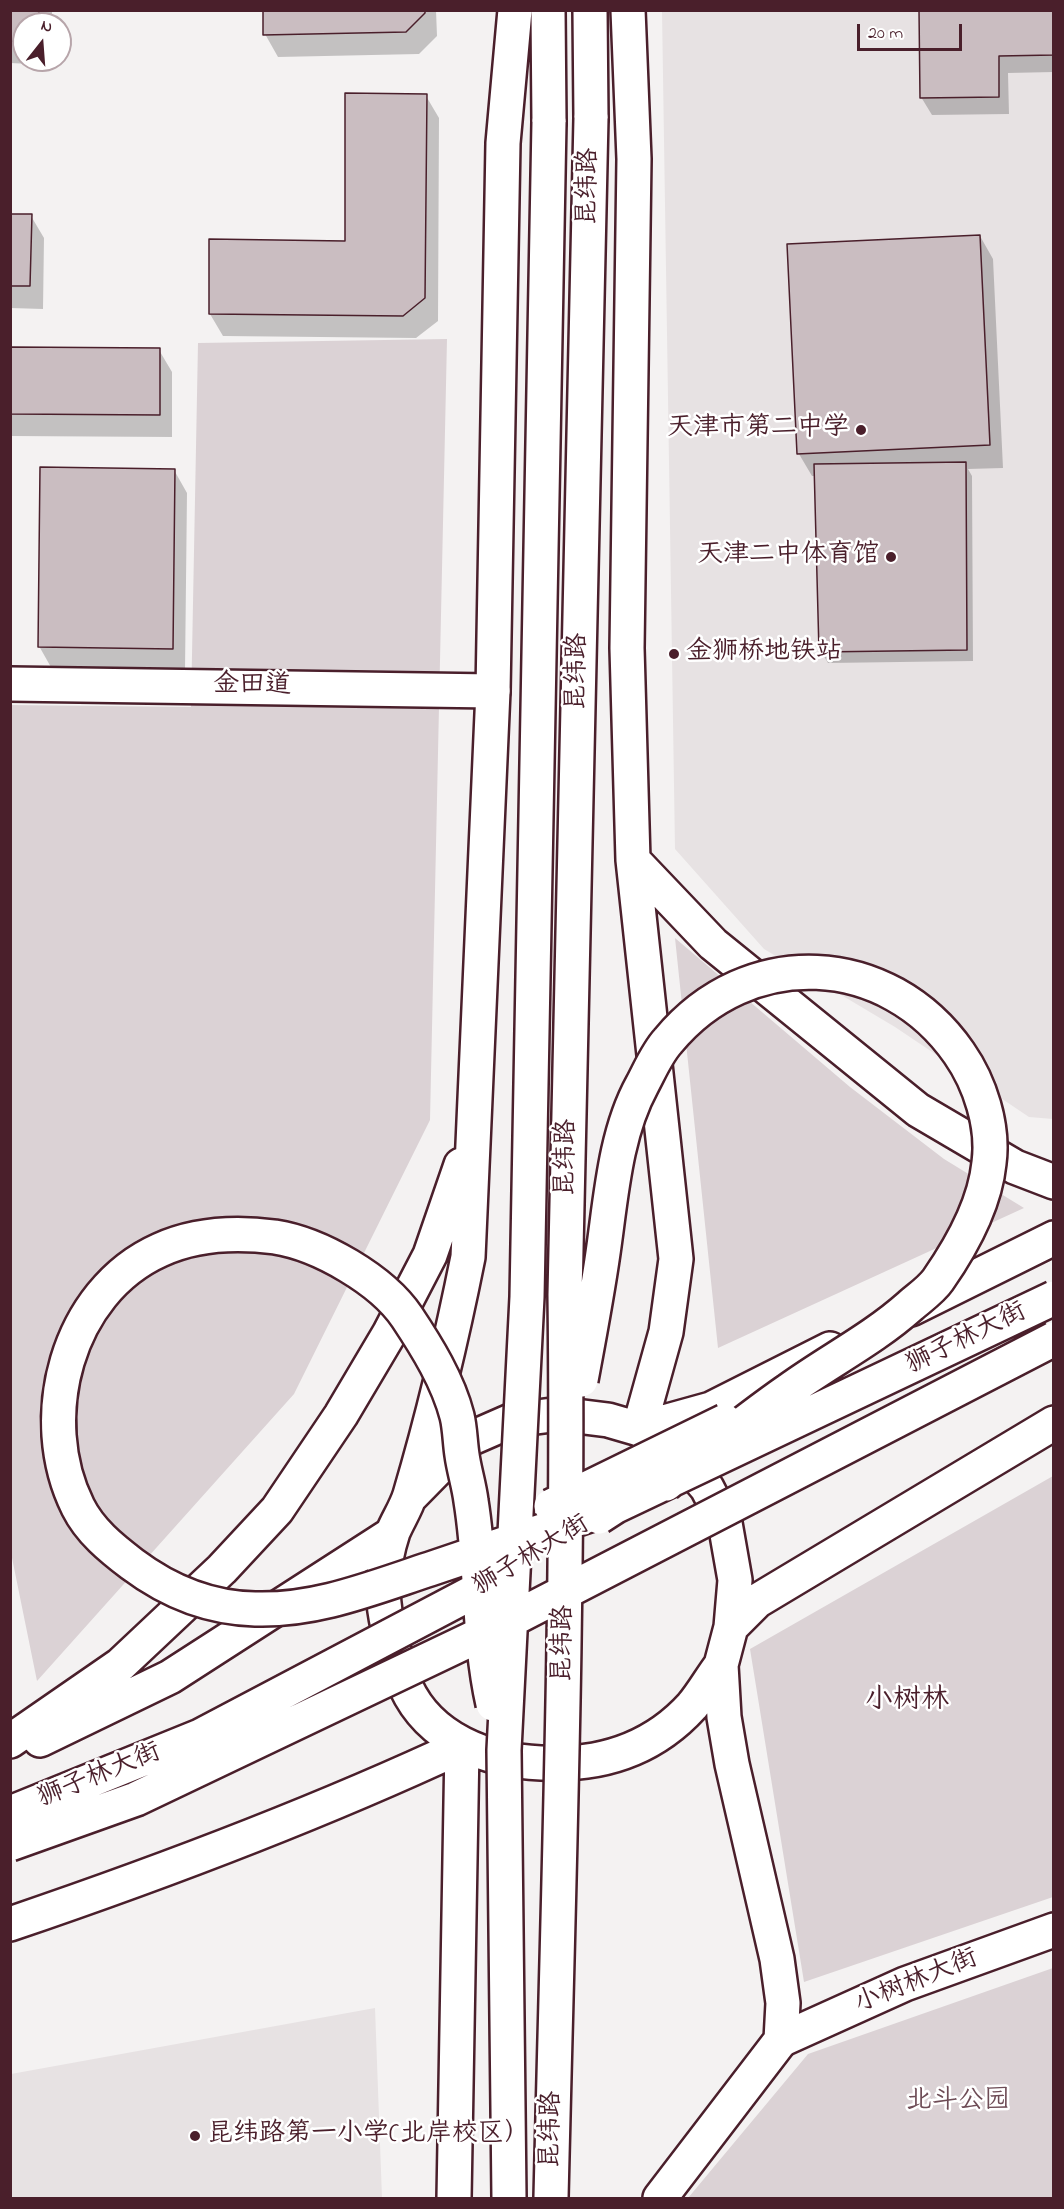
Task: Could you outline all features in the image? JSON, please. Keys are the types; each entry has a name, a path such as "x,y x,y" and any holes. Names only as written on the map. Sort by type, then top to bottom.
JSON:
{"main road":[{"path":"515,10 503,143 493,691 468,1257 457,1312 409,1497 392,1534 383,1586 390,1638 402,1678 423,1713 443,1733 462,1746 529,1763 574,1765 618,1755 658,1735 692,1706 721,1665"},
{"name":"昆纬路","path":"509,2199 504,1750 526,1297 549,122 548,10"},
{"name":"昆纬路","path":"551,2199 567,1449 565,1294 591,118 590,10"},
{"path":"628,10 634,159 627,648 633,860 676,1259 666,1332 639,1430"},
{"name":"金田道","path":"10,684 493,691"},
{"path":"633,860 713,944 918,1110 1015,1167 1053,1182"},
{"path":"567,1449 597,1294 621,1141 639,1089 667,1042 702,1009 725,993 768,976 810,971 848,976 879,985 912,1004 940,1026 973,1074 987,1125 990,1161 972,1217 936,1283 883,1330 789,1390 666,1484"},
{"path":"10,1741 120,1665 222,1569 277,1510 341,1415 390,1334 430,1255 472,1132"},
{"path":"504,1750 486,1671 471,1502 457,1416 443,1378 405,1314 349,1266 318,1249 282,1238 240,1233 197,1238 159,1250 113,1283 94,1305 75,1338 62,1379 57,1421 63,1470 79,1509 97,1534 158,1584 203,1602 254,1609 320,1605 408,1576 616,1506"},
{"path":"639,1430 711,1408 1053,1238"},
{"name":"狮子林大街","path":"10,1813 200,1736 505,1575 616,1506 1053,1298"},
{"name":"狮子林大街","path":"10,1844 136,1799 505,1623 1053,1339"},
{"path":"408,1576 789,1390"},
{"path":"409,1497 465,1440 513,1419 560,1414 608,1420 639,1430 683,1460 707,1488 725,1523 735,1580 731,1626 721,1665 724,1717 732,1764 777,1959 783,2003 781,2040 660,2199"},
{"path":"731,1626 758,1602 1053,1423"},
{"path":"10,1754 170,1677 392,1534"},
{"path":"10,1924 83,1899 372,1788 462,1746"},
{"path":"454,2199 462,1746"},
{"name":"小树林大街","path":"781,2040 905,1984 1053,1930"}],"shaded area":[{"name":"天津市第二中学","path":"662,11 1053,11 1053,1119 1029,1117 895,1027 764,949 675,849"},
{"name":"昆纬路第一小学(北岸校区）","path":"375,2008 382,2198 11,2198 11,2074"}],"green space":[{"path":"447,339 430,1120 294,1394 37,1681 10,1548 10,705 191,707 198,343"},
{"path":"675,938 850,1087 944,1159 1024,1208 718,1348"},
{"name":"小树林","path":"1053,1476 1053,1897 804,1982 750,1649"},
{"name":"北斗公园","path":"1053,1968 1053,2198 688,2198 808,2054"}],"building":[{"path":"10,10 39,10 39,12 12,12 12,41 10,41"},
{"path":"263,10 425,10 425,13 406,32 263,35"},
{"path":"919,10 1054,10 1054,55 999,56 999,97 920,98"},
{"path":"345,93 427,94 425,298 403,316 209,314 209,239 345,241"},
{"path":"10,214 32,214 30,286 10,286"},
{"path":"980,235 990,445 797,454 787,244"},
{"path":"10,347 160,348 160,415 10,414"},
{"name":"天津二中体育馆","path":"966,462 967,650 819,652 814,464"},
{"path":"40,467 175,469 173,649 38,647"}],"place":[{"name":"天津市第二中学","path":"861,430"},
{"name":"天津二中体育馆","path":"891,557"},
{"name":"金狮桥地铁站","path":"674,654"},
{"name":"昆纬路第一小学(北岸校区）","path":"195,2136"}],"district":[{"name":"小树林","path":"907,1702"}]}
